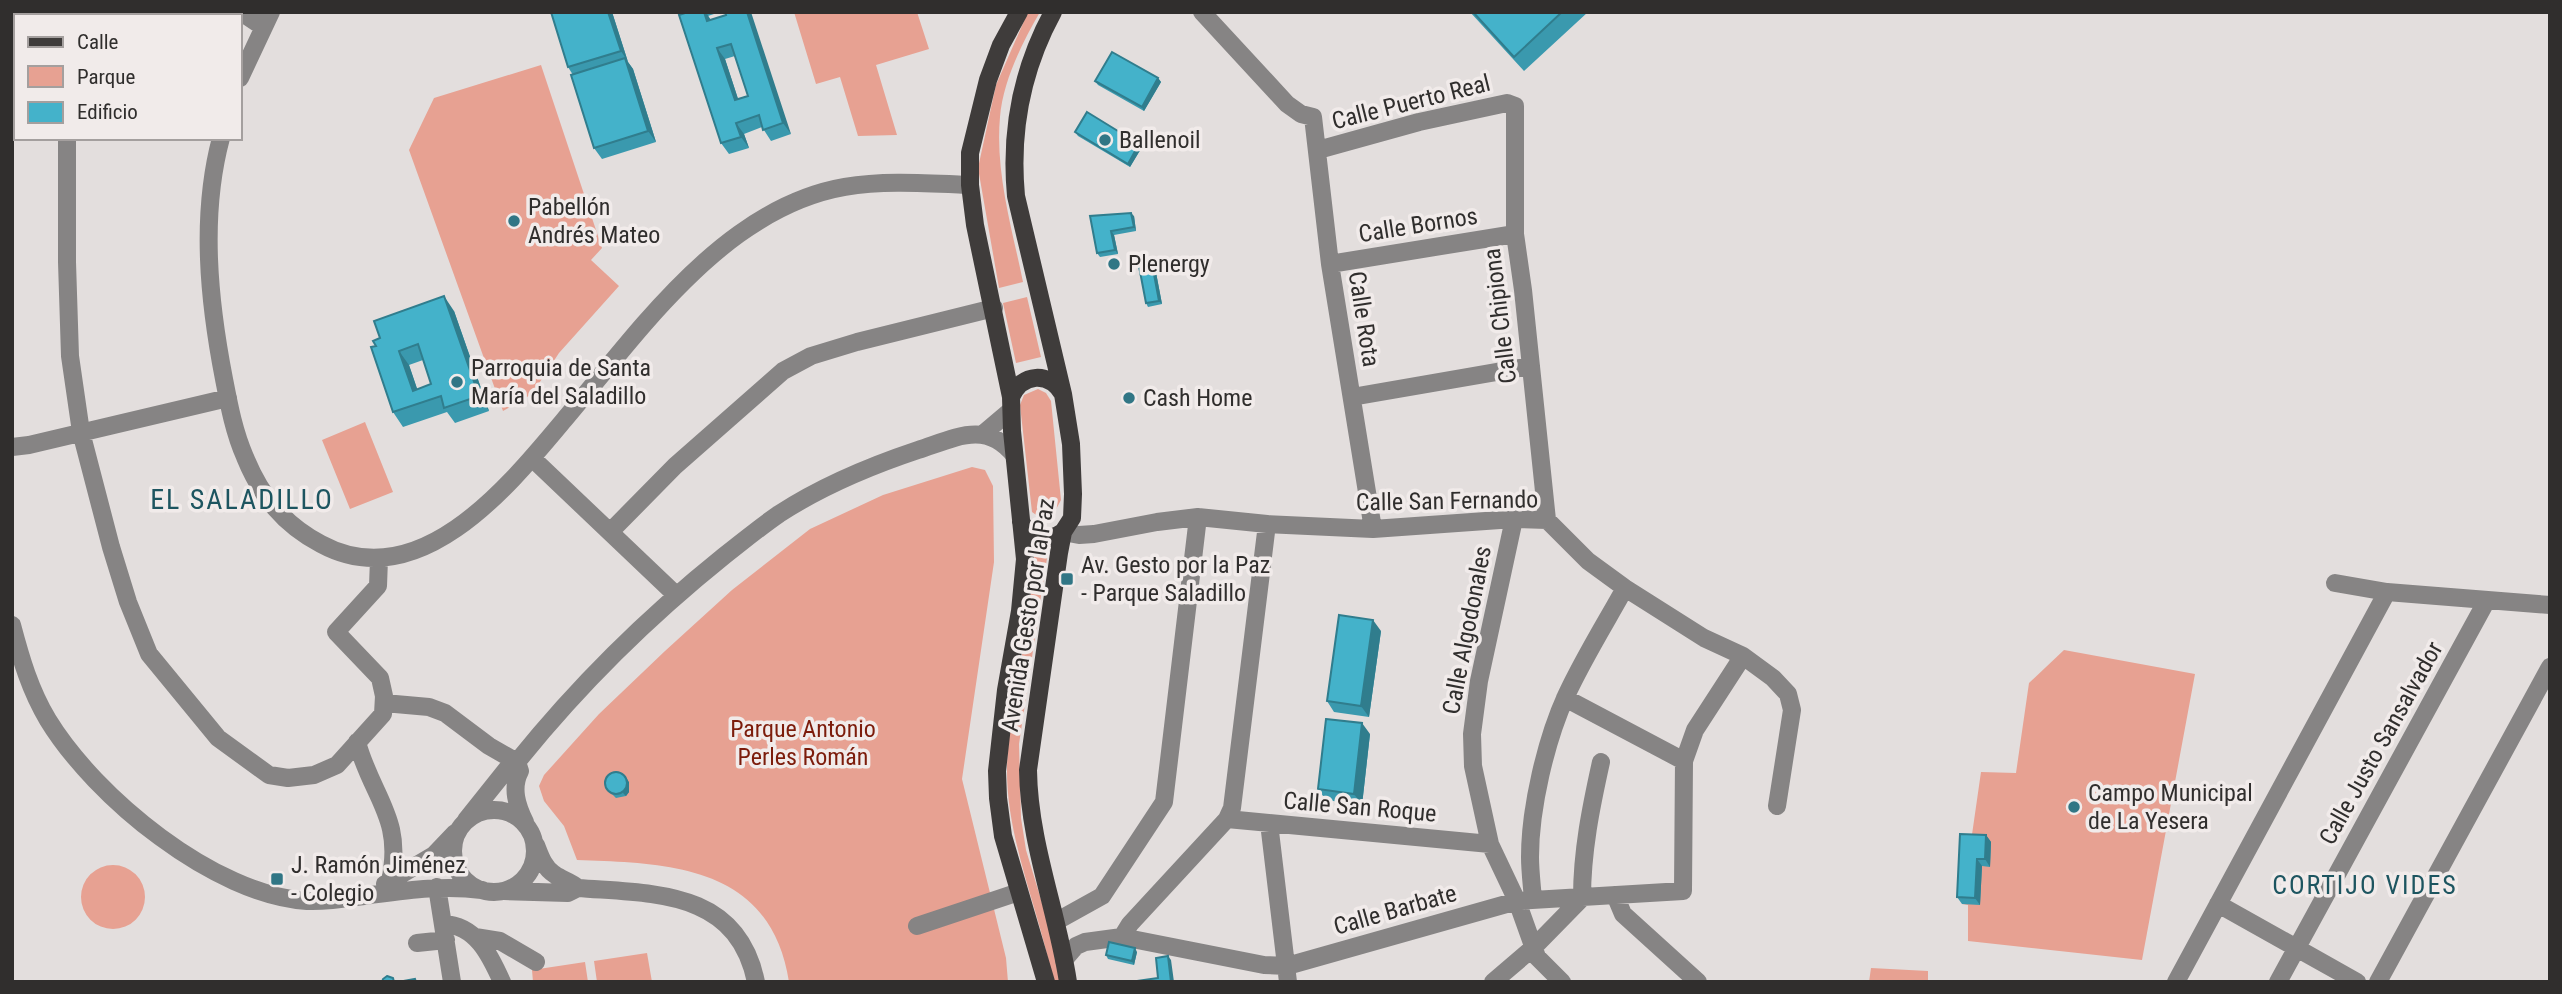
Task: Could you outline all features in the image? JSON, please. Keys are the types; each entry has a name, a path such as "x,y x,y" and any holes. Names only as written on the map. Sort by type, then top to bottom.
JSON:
{"main road":[{"name":"Avenida Gesto por la Paz","path":"1019,12 1001,45 988,80 970,153 970,184 975,225 1011,404 1025,559 997,771 1003,836 1045,982"},
{"name":"Avenida Gesto por la Paz","path":"1053,12 1028,71 1020,100 1015,126 1013,166 1016,196 1063,394 1071,444 1072,518 1063,532 1028,770 1028,805 1057,921 1068,982"},
{"path":"1011,404 1020,383 1036,377 1052,381 1063,394"},
{"path":"1021,522 1032,535 1040,538 1048,539 1063,532"}],"street":[{"path":"241,12 267,20 242,74"},
{"name":"Calle Rota","path":"1202,12 1287,104 1301,114 1312,117 1330,264 1373,529"},
{"name":"Calle Puerto Real","path":"1318,150 1419,122 1507,103 1515,106"},
{"name":"Calle Chipiona","path":"1515,106 1515,234 1524,290 1547,520"},
{"path":"67,140 70,356 81,432 128,602 149,654 218,737 270,775 288,778 314,775 337,765 383,714 384,696 380,678 336,632 378,586 379,559"},
{"path":"220,140 213,174 209,240 212,299 228,398 239,443 250,469 277,512 296,529 335,552 356,558 379,559 411,552 448,534 499,493 532,458 644,323 682,283 737,235 771,213 822,190 871,182 970,184"},
{"name":"Calle Bornos","path":"1330,264 1515,234"},
{"path":"610,533 675,466 783,371 811,356 857,342 994,309"},
{"path":"1352,397 1531,366"},
{"path":"12,447 228,398"},
{"path":"371,895 390,880 434,855 462,825 509,765 517,762 589,680 676,595 778,515 818,491 885,461 943,442 984,433 1011,404"},
{"path":"984,433 996,438 1014,456"},
{"path":"532,458 676,595"},
{"path":"1057,921 1102,896 1164,802 1198,517"},
{"name":"Calle San Fernando","path":"1063,532 1079,536 1198,517 1266,524 1373,529 1514,519 1547,520 1588,561 1625,588 1704,638 1743,656 1773,678 1788,694 1792,710 1777,806"},
{"name":"Calle Algodonales","path":"1514,519 1479,681 1472,734 1473,766 1490,844 1525,901 1537,957 1562,982"},
{"path":"1122,937 1130,924 1227,819 1232,808 1266,524"},
{"path":"2335,583 2387,592 2550,606"},
{"path":"1525,901 1540,777 1565,698 1625,588"},
{"path":"2175,982 2387,592"},
{"name":"Calle Justo Sansalvador","path":"2278,982 2487,600"},
{"path":"12,625 32,689 60,737 95,780 134,816 200,864 236,881 304,901 336,901 454,886 482,890 568,893 578,888 648,893 690,901 728,925 747,953 756,982"},
{"path":"1565,698 1684,761 1695,730 1743,656"},
{"path":"2378,982 2550,667"},
{"path":"384,703 429,707 445,713 489,746 517,762 520,771 516,779 518,808 548,869 578,888"},
{"path":"357,742 363,765 380,796 394,833 395,849 390,880"},
{"name":"Calle Barbate","path":"1064,960 1076,946 1085,942 1122,937 1264,965 1288,974 1525,901 1683,891 1684,761"},
{"path":"1493,982 1534,947 1582,898 1589,818 1601,762"},
{"path":"482,890 464,879 454,860 453,849 462,825 475,814 496,809 517,816 525,822"},
{"name":"Calle San Roque","path":"1227,819 1490,844"},
{"path":"1269,823 1288,974"},
{"path":"504,891 514,888 530,873 536,852 535,842"},
{"path":"437,887 452,982"},
{"path":"917,926 1019,892"},
{"path":"1615,895 1623,914 1698,982"},
{"path":"2218,904 2357,982"},
{"path":"417,943 458,924 475,937 489,954 502,982"},
{"path":"475,937 500,941 536,962"}],"green space":[{"path":"794,12 917,12 929,49 876,65 897,135 858,136 840,77 816,84"},
{"path":"1028,12 1040,12 1009,76 1002,103 999,138 1002,179 1023,282 999,288 978,168 996,85"},
{"name":"Pabellón Andrés Mateo","path":"541,65 602,248 591,260 619,286 559,353 532,394 503,411 409,150 434,98"},
{"path":"1027,297 1041,357 1016,363 1003,303"},
{"path":"1038,389 1046,393 1051,401 1061,500 1053,515 1042,519 1032,512 1020,405 1024,395"},
{"path":"365,422 393,492 350,509 322,440"},
{"name":"Parque Antonio Perles Román","path":"972,467 985,470 993,486 994,562 962,779 1006,958 1008,982 789,982 779,944 762,914 739,893 712,879 681,869 577,860 564,826 544,801 539,786 544,775 599,714 732,590 810,529 883,495"},
{"path":"1043,549 1048,552 1040,602 1028,600 1034,553"},
{"path":"1027,623 1037,624 1019,744 1021,818 1026,850 1052,936 1062,982 1053,982 1018,849 1008,795 1010,732"},
{"name":"Campo Municipal de La Yesera","path":"2064,650 2195,674 2142,960 1968,941 1968,905 1962,904 1981,772 2016,773 2029,683"},
{"path":"107,865 119,865 136,874 143,885 143,909 136,920 119,929 107,929 95,924 86,915 81,903 81,891 86,879 95,870"},
{"path":"647,953 652,982 597,982 594,961"},
{"path":"585,962 588,982 533,982 532,970"},
{"path":"1871,968 1928,971 1928,982 1869,982"}],"building":[{"path":"551,12 608,12 621,51 568,67"},
{"path":"704,12 707,21 726,15 725,12 747,12 783,123 763,130 759,115 736,123 741,137 721,143 679,15","holes":["731,44 748,96 735,100 717,48"]},
{"path":"1473,12 1562,12 1514,57"},
{"path":"1112,52 1158,78 1142,107 1095,81"},
{"path":"625,58 648,131 594,148 571,75"},
{"path":"1087,112 1139,144 1128,164 1075,132"},
{"path":"1131,213 1134,227 1111,231 1115,250 1097,253 1090,216"},
{"path":"1151,258 1159,301 1146,303 1138,261"},
{"name":"Parroquia de Santa María del Saladillo","path":"444,296 479,396 444,408 441,396 393,412 371,347 376,346 373,341 380,338 374,321","holes":["418,344 431,384 413,391 399,351"]},
{"path":"1339,615 1373,620 1361,706 1327,701"},
{"path":"1326,719 1362,723 1354,794 1318,789"},
{"path":"616,772 624,775 627,783 624,791 616,794 608,791 605,783 608,775"},
{"path":"1960,834 1986,835 1985,859 1977,859 1975,898 1957,897"},
{"path":"1109,942 1135,948 1132,961 1106,955"},
{"path":"1168,956 1171,982 1130,982 1158,978 1156,958"},
{"path":"387,976 393,978 394,982 382,982"}],"place":[{"name":"Ballenoil","path":"1105,140"},
{"name":"Pabellón Andrés Mateo","path":"514,221"},
{"name":"Plenergy","path":"1114,264"},
{"name":"Parroquia de Santa María del Saladillo","path":"457,382"},
{"name":"Cash Home","path":"1129,398"},
{"name":"Av. Gesto por la Paz - Parque Saladillo","path":"1067,579"},
{"name":"Campo Municipal de La Yesera","path":"2074,807"},
{"name":"J. Ramón Jiménez - Colegio","path":"277,879"}],"district":[{"name":"EL SALADILLO","path":"242,499"},
{"name":"CORTIJO VIDES","path":"2365,885"}]}
